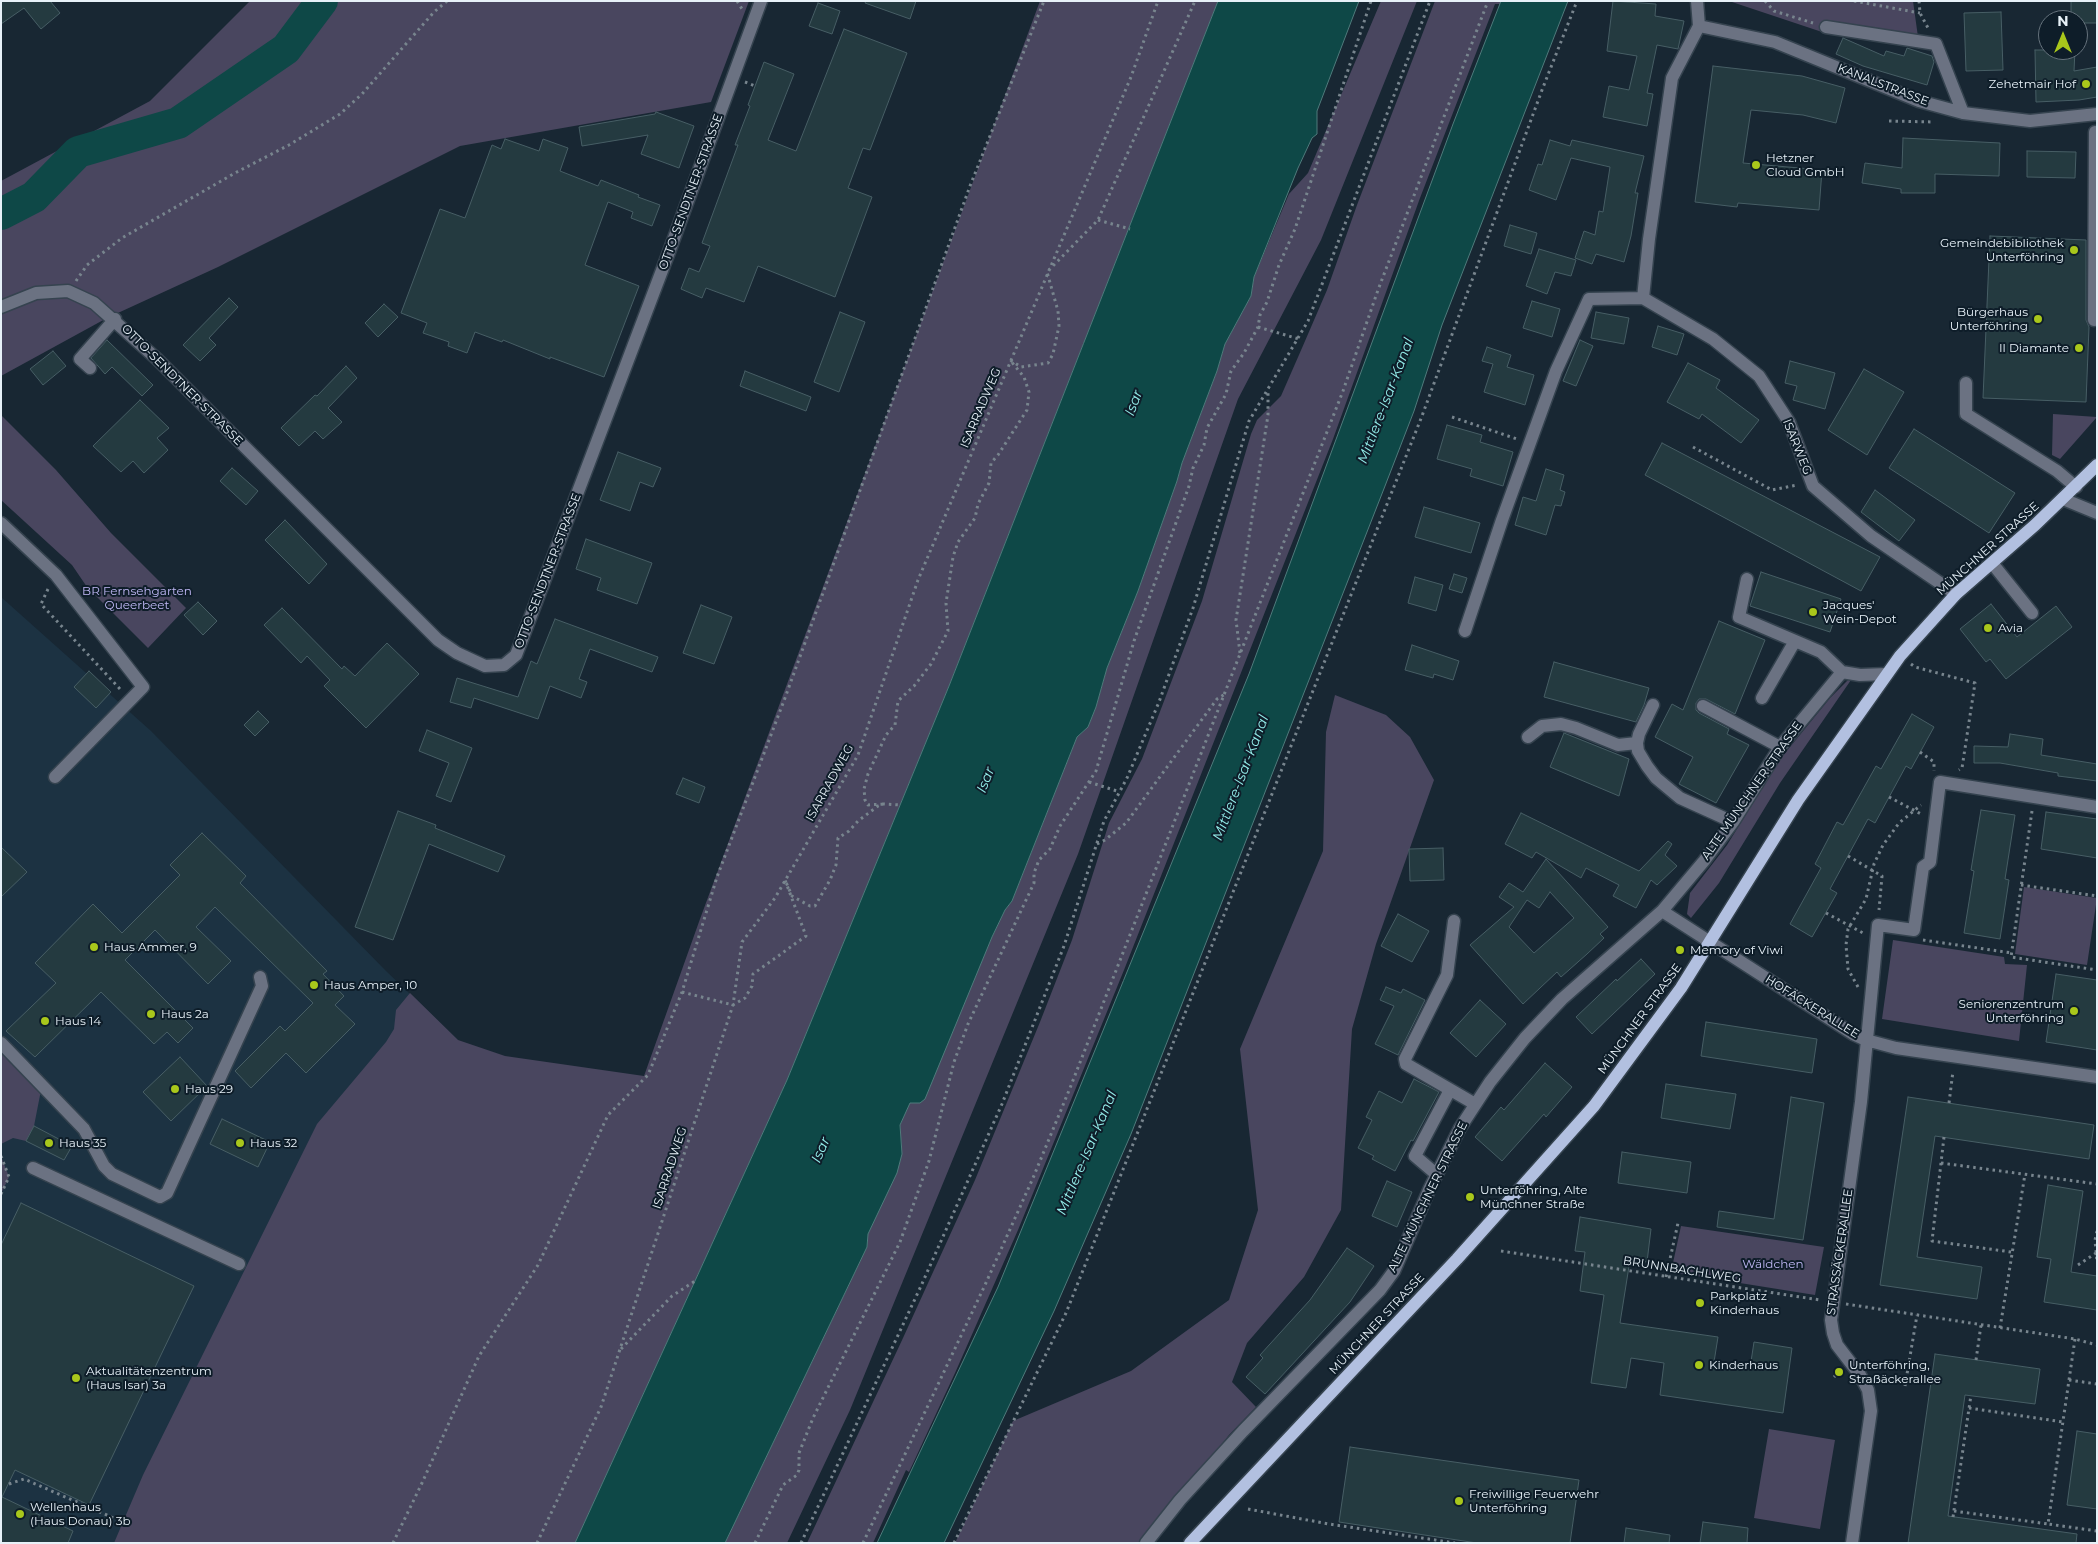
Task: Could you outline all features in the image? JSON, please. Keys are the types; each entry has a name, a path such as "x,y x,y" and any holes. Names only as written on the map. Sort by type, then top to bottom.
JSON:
{"main road":[{"name":"MÜNCHNER STRASSE","path":"1190,1543 1457,1259 1594,1106 1681,988 1798,800 1900,656 1956,594 2063,499 2097,465"}],"street":[{"name":"OTTO-SENDTNER-STRASSE","path":"1,307 36,293 68,291 94,303 157,359 438,640 457,654 485,666 504,665 516,655 669,252 761,1"},
{"path":"1464,631 1556,371 1589,299 1643,298 1649,239 1672,78 1698,26 1697,1"},
{"name":"KANALSTRASSE","path":"1698,26 1775,42 1919,101 1963,113 2030,121 2097,114"},
{"path":"1826,27 1936,44 1963,113"},
{"path":"2094,320 2095,132"},
{"name":"ISARWEG","path":"1643,298 1713,339 1759,376 1789,422 1813,486 1871,536 1956,594"},
{"path":"90,368 80,359 115,320"},
{"path":"1966,383 1966,414 2057,471 2076,487"},
{"path":"2063,499 2097,513"},
{"path":"1,523 56,575 143,687 55,777"},
{"path":"1992,563 2032,613"},
{"path":"1747,579 1739,616 1822,652 1842,672 1860,675 1887,674"},
{"path":"1762,698 1795,641"},
{"name":"ALTE MÜNCHNER STRASSE","path":"1146,1543 1180,1500 1243,1430 1380,1290 1394,1272 1436,1174 1460,1128 1490,1082 1531,1031 1562,999 1662,911 1704,861 1733,822 1780,747 1842,672"},
{"path":"1654,706 1639,734 1637,743 1638,751 1647,766 1669,790 1680,798 1733,822"},
{"path":"1703,706 1780,747"},
{"path":"1528,737 1542,726 1561,724 1618,744 1637,743"},
{"path":"1878,925 1914,930 1923,867 1930,862 1940,782 2097,807"},
{"name":"HOFÄCKERALLEE","path":"1662,911 1853,1034 1866,1040 1896,1048 2097,1077"},
{"path":"1454,921 1447,975 1405,1059 1406,1064 1475,1104"},
{"name":"STRASSÄCKERALLEE","path":"1852,1543 1871,1411 1868,1390 1860,1375 1838,1345 1832,1333 1831,1320 1861,1102 1878,925"},
{"path":"1,1043 84,1129 104,1166 112,1174 160,1197 167,1193 262,986 260,977"},
{"path":"1436,1174 1415,1156 1450,1090"},
{"path":"33,1168 239,1264"}],"path":[{"path":"68,291 87,264 122,238 236,173 290,145 340,114 362,94 434,12 447,1"},
{"path":"393,1543 479,1356 538,1265 608,1115 648,1075 682,992 717,877 785,698 970,186 1044,1"},
{"name":"ISARRADWEG","path":"537,1543 601,1407 733,1005 742,942 785,880 858,755 918,580 1131,77 1158,1"},
{"path":"1010,360 1021,367 1031,366 1048,363 1053,354 1059,326 1058,311 1047,272 1098,220 1195,1"},
{"path":"755,1543 783,1485 797,1475 799,1470 799,1453 813,1418 900,1242 929,1161 958,1052 968,1024 1034,882 1034,873 1039,860 1050,849 1060,826 1096,771 1132,650 1189,486 1193,468 1204,445 1207,428 1226,394 1231,371 1244,354 1258,327 1260,315 1267,302 1279,264 1295,229 1371,1"},
{"path":"801,1543 910,1311 1002,1104 1064,946 1104,821 1120,792 1159,702 1193,608 1246,429 1257,406 1268,392 1312,313 1430,1"},
{"path":"863,1543 1033,1178 1343,391 1381,280 1488,1"},
{"path":"954,1543 1070,1304 1422,416 1542,90 1577,1"},
{"path":"1766,1 1774,11 1826,27"},
{"path":"1854,1 1920,13"},
{"path":"1919,1 1920,13 1936,44"},
{"path":"1098,220 1130,229"},
{"path":"1258,327 1299,339"},
{"path":"900,805 868,804 865,800 864,788 868,774 886,735 895,725 898,701 914,686 931,664 948,631 946,603 953,556 958,542 975,518 978,504 989,483 991,462 1018,426 1027,410 1029,392 1024,377 1010,360"},
{"path":"1240,655 1236,620 1268,415 1268,392"},
{"path":"1452,417 1529,443"},
{"path":"1693,448 1772,490 1798,485"},
{"path":"56,575 41,604 120,689 114,696"},
{"path":"1900,656 1915,667 1975,683 1962,768 1940,782 1933,779 1934,762 1920,752"},
{"path":"1096,844 1105,840 1126,822 1217,699 1225,694"},
{"path":"1089,782 1120,792"},
{"path":"1889,797 1935,821"},
{"path":"2034,797 2011,957 2097,970"},
{"path":"1870,1002 1864,997 1848,969 1846,945 1850,926 1866,899 1872,870 1883,845 1898,823 1915,811 1923,801"},
{"path":"785,880 792,896 810,906 814,906 830,880 836,865 838,838 883,804"},
{"path":"1848,856 1882,876 1878,925"},
{"path":"682,992 733,1005 745,998 752,986 753,974 806,936 792,904 785,880"},
{"path":"2022,885 2097,896"},
{"path":"1826,913 1877,941"},
{"path":"1914,930 1913,939 2012,954"},
{"path":"1949,1103 1955,1056"},
{"path":"1944,1137 1932,1241 2011,1252"},
{"path":"1,1156 9,1177 1,1194"},
{"path":"1941,1163 2097,1184"},
{"path":"2000,1328 2025,1174"},
{"path":"1666,1277 1678,1223"},
{"path":"2097,1231 2095,1240 2097,1262"},
{"name":"BRUNNBACHLWEG","path":"1500,1251 2075,1339 2097,1345"},
{"path":"2078,1265 2096,1253"},
{"path":"620,1350 672,1296 695,1281"},
{"path":"1906,1386 1917,1315"},
{"path":"1976,1360 1981,1325"},
{"path":"2048,1524 2075,1339"},
{"path":"1834,1377 1840,1372"},
{"path":"2069,1380 2097,1384"},
{"path":"1953,1516 1971,1395"},
{"path":"1969,1408 2063,1422"},
{"path":"9,1484 24,1479 116,1519"},
{"path":"1248,1509 1329,1524 1454,1543"},
{"path":"1954,1511 2097,1531"}],"shaded area":[{"path":"1,597 151,731 386,971 458,1040 216,1543 1,1543"}],"green space":[{"path":"250,1 749,1 711,102 460,146 218,267 107,318 1,376 1,181 150,101"},
{"path":"1040,1 1218,1 949,686 787,1080 575,1543 114,1543 143,1475 317,1124 386,1042 394,1029 396,1010 410,993 458,1040 505,1056 644,1076 700,919"},
{"path":"1381,1 1417,1 1321,240 1238,399 1078,854 850,1410 787,1543 725,1543 867,1247 868,1234 902,1154 900,1125 910,1102 920,1103 992,937 1005,910 1012,901 1077,737 1088,727 1107,668 1138,591 1225,344 1251,296 1254,277 1289,194 1308,173"},
{"path":"1435,1 1501,1 1500,4 1495,4 1420,198 1333,439 1124,970 1018,1230 955,1373 909,1472 906,1470 873,1543 807,1543 975,1180 1040,1022 1072,940 1109,823 1142,759 1202,601 1251,434 1257,420 1281,396 1327,290 1357,205"},
{"path":"1729,1 1913,1 1918,37 1825,33"},
{"path":"2053,414 2097,417 2060,459 2052,455"},
{"name":"BR Fernsehgarten Queerbeet","path":"1,415 56,470 111,533 186,608 148,648 87,587 72,565 1,500"},
{"path":"1849,679 1851,680 1780,783 1719,883 1691,918 1687,914 1690,893 1727,845 1781,758 1830,698"},
{"path":"1335,695 1386,715 1410,737 1434,780 1376,944 1352,1029 1341,1210 1304,1277 1247,1343 1232,1382 1256,1407 1229,1435 1146,1543 955,1543 1013,1421 1131,1371 1229,1300 1258,1210 1240,1049 1323,851 1326,732"},
{"path":"2024,887 2097,898 2087,965 2015,954"},
{"path":"1893,940 2004,957 2005,964 2027,965 2019,1041 1882,1019"},
{"path":"1,1043 42,1085 34,1126 26,1141 13,1138 1,1144"},
{"path":"1,1156 9,1177 1,1194"},
{"name":"Wäldchen","path":"1681,1226 1824,1247 1815,1295 1671,1272"},
{"path":"1769,1429 1835,1440 1820,1529 1754,1518"}],"water":[{"name":"Isar","path":"1218,1 1359,1 1317,111 1317,134 1312,138 1298,168 1254,277 1251,296 1225,344 1138,591 1107,668 1088,727 1077,737 1012,901 1005,910 992,937 925,1099 920,1103 910,1103 900,1125 902,1154 897,1173 868,1234 867,1247 725,1543 575,1543 787,1080 949,686"},
{"name":"Mittlere-Isar-Kanal","path":"1501,1 1568,1 1442,325 1414,411 1131,1134 1054,1311 944,1543 877,1543 998,1287 1249,674 1453,124"}],"building":[{"path":"1,1 50,1 60,13 41,29 24,8 1,24"},
{"path":"866,1 916,1 910,19 865,3"},
{"path":"1613,1 1656,4 1655,16 1684,21 1678,49 1657,45 1647,93 1653,94 1647,126 1603,117 1609,86 1629,90 1637,56 1607,51"},
{"path":"2071,1 2097,1 2097,23 2088,23 2088,10 2071,10"},
{"path":"818,3 840,11 832,34 809,26"},
{"path":"2001,12 2003,70 1966,71 1964,13"},
{"path":"844,29 907,53 870,150 863,148 848,188 872,197 835,297 758,266 744,302 706,288 702,298 681,289 689,268 699,272 710,246 702,243 738,145 735,145 764,62 794,74 768,140 796,151"},
{"path":"1843,38 1884,56 1886,51 1904,56 1907,48 1932,56 1934,62 1927,85 1863,66 1836,54"},
{"path":"2035,50 2038,50 2038,60 2075,60 2074,71 2097,67 2097,97 2079,100 2036,102"},
{"path":"1713,66 1802,76 1845,88 1836,123 1803,115 1751,110 1743,163 1822,170 1819,210 1738,203 1737,207 1695,202"},
{"path":"656,112 694,126 679,168 641,154 648,135 582,146 579,127 655,114"},
{"path":"1903,138 2000,143 1999,176 1935,174 1935,193 1901,193 1901,189 1862,183 1865,163 1902,168"},
{"path":"505,139 539,151 543,139 568,148 560,171 598,186 601,180 660,205 652,226 631,218 633,212 608,202 585,265 639,286 604,377 550,357 550,359 503,340 502,342 475,332 467,353 448,346 449,342 423,333 427,323 401,313 440,209 465,218 492,145 501,149"},
{"path":"1550,140 1570,146 1572,140 1644,156 1635,193 1638,193 1631,236 1624,262 1596,254 1592,264 1575,258 1584,231 1595,235 1599,211 1603,212 1610,167 1571,158 1556,200 1529,190 1538,164 1542,165"},
{"path":"2027,151 2076,152 2075,178 2027,177"},
{"path":"1510,225 1537,233 1531,254 1504,246"},
{"name":"Bürgerhaus Unterföhring","path":"1990,236 2086,240 2086,320 2089,327 2086,402 1983,398"},
{"path":"1539,249 1576,260 1571,276 1555,272 1547,294 1526,286"},
{"path":"229,298 238,307 209,338 216,345 200,361 183,345"},
{"path":"1532,301 1560,309 1552,337 1523,328"},
{"path":"384,304 398,317 378,337 365,323"},
{"path":"840,312 865,322 839,392 814,382"},
{"path":"1596,312 1629,318 1624,344 1591,338"},
{"path":"1658,326 1684,334 1677,355 1652,347"},
{"path":"107,340 153,385 142,396 112,367 105,374 91,358"},
{"path":"1580,340 1593,346 1576,386 1563,381"},
{"path":"1487,347 1511,355 1507,367 1534,375 1525,405 1484,392 1493,364 1482,361"},
{"path":"53,351 66,366 43,385 30,369"},
{"path":"1790,361 1835,373 1825,409 1793,400 1797,386 1785,383"},
{"path":"1688,363 1720,380 1716,388 1759,420 1741,443 1702,414 1699,419 1667,402"},
{"path":"346,366 357,378 328,408 342,422 323,439 315,431 299,446 281,428 315,395 317,396"},
{"path":"1864,369 1904,392 1867,455 1828,430"},
{"path":"745,371 811,397 806,411 740,386"},
{"path":"140,400 169,428 157,438 168,450 144,473 133,461 121,472 93,446"},
{"path":"1447,425 1482,435 1480,442 1513,452 1503,486 1470,476 1472,469 1437,459"},
{"path":"1914,429 2015,493 1989,533 1889,468"},
{"path":"1662,443 1880,557 1861,591 1645,475"},
{"path":"618,452 661,468 653,487 640,482 630,511 600,500"},
{"path":"232,468 258,491 246,505 220,481"},
{"path":"1546,469 1564,475 1560,490 1565,492 1561,506 1555,505 1546,535 1515,525 1523,497 1536,501"},
{"path":"1875,490 1915,520 1899,541 1861,512"},
{"path":"1424,507 1480,523 1471,553 1415,537"},
{"path":"285,520 327,564 309,584 265,540"},
{"path":"586,539 652,563 637,604 597,590 601,578 576,569"},
{"path":"1761,572 1841,599 1830,632 1750,606"},
{"path":"1454,574 1467,578 1462,593 1449,589"},
{"path":"1415,577 1443,585 1436,611 1408,603"},
{"path":"198,602 217,621 203,635 184,615"},
{"path":"1991,604 2017,637 2056,606 2072,627 2006,679 1990,659 1986,662 1960,629"},
{"path":"701,605 732,617 714,664 683,653"},
{"path":"282,608 342,669 344,666 355,676 387,643 419,674 366,728 324,686 330,680 307,656 301,663 264,625"},
{"path":"555,619 658,657 652,672 590,649 579,679 587,682 581,698 550,686 538,719 474,698 471,708 450,702 457,678 518,697 531,661 537,664"},
{"path":"1719,621 1765,640 1735,714 1706,699 1699,699 1696,703 1696,710 1699,713 1729,729 1727,734 1749,745 1716,803 1679,784 1693,757 1655,737 1672,704 1683,710"},
{"path":"1412,645 1459,661 1453,680 1434,674 1433,678 1405,670"},
{"path":"1554,662 1649,688 1636,722 1544,697"},
{"path":"89,671 111,692 96,708 74,687"},
{"path":"258,711 269,722 255,736 244,725"},
{"path":"1912,714 1934,727 1911,769 1906,766 1875,823 1868,819 1830,889 1837,893 1812,937 1790,924 1821,868 1815,864 1837,822 1843,825 1876,766 1881,769"},
{"path":"427,730 472,748 451,802 436,796 449,763 419,751"},
{"path":"1564,733 1629,759 1619,796 1550,767"},
{"path":"2010,734 2043,739 2041,755 2097,764 2097,781 2058,776 2058,773 2000,763 1974,763 1974,746 2008,747"},
{"path":"683,778 705,787 699,803 676,794"},
{"path":"1981,810 2015,815 2005,879 2009,880 2000,939 1964,933 1974,871 1971,870"},
{"path":"398,811 436,825 435,828 505,856 498,872 429,844 393,940 355,927"},
{"path":"2046,812 2097,819 2097,858 2041,849"},
{"path":"1521,813 1639,871 1668,841 1672,844 1665,855 1677,866 1657,885 1651,880 1636,908 1613,896 1619,885 1586,868 1581,878 1536,852 1532,858 1505,844"},
{"path":"202,833 246,876 240,883 327,971 323,974 344,996 335,1005 355,1024 306,1073 286,1053 251,1088 235,1071 280,1026 285,1031 313,1003 215,907 196,927 231,961 208,984 155,930 125,960 193,1028 178,1043 167,1032 154,1044 101,992 35,1057 6,1031 56,983 35,963 93,904 122,933 180,875 170,865"},
{"path":"1,847 27,872 1,897"},
{"path":"1443,848 1444,880 1410,881 1409,849"},
{"path":"1546,859 1608,927 1600,934 1604,938 1587,954 1561,977 1557,972 1523,1004 1470,945 1514,907 1499,897 1509,883 1523,892","holes":["1550,892 1574,918 1534,953 1509,927 1527,900 1539,908"]},
{"path":"1398,914 1429,931 1412,962 1381,946"},
{"path":"1641,959 1655,974 1592,1034 1576,1017 1616,979 1617,981"},
{"name":"Seniorenzentrum Unterföhring","path":"2056,974 2097,980 2097,1050 2046,1042"},
{"path":"1386,987 1401,993 1403,989 1425,1000 1398,1055 1375,1044 1394,1006 1380,1000"},
{"path":"1480,1000 1506,1024 1476,1057 1450,1033"},
{"path":"1706,1022 1817,1039 1812,1073 1701,1056"},
{"name":"Haus 29","path":"180,1057 207,1086 171,1121 143,1092"},
{"path":"1545,1063 1572,1087 1546,1117 1544,1114 1502,1161 1475,1137 1501,1107 1504,1110"},
{"path":"1414,1079 1439,1092 1395,1171 1372,1159 1374,1156 1358,1148 1372,1120 1366,1117 1379,1091 1402,1103"},
{"path":"1666,1084 1736,1094 1730,1129 1661,1118"},
{"path":"1791,1097 1824,1103 1803,1240 1717,1227 1719,1211 1774,1219"},
{"path":"1908,1097 2094,1125 2089,1159 1935,1136 1917,1257 1982,1267 1977,1299 1880,1285"},
{"name":"Haus 32","path":"222,1119 270,1142 258,1167 210,1144"},
{"name":"Haus 35","path":"34,1126 72,1146 64,1160 26,1141"},
{"path":"1622,1152 1691,1162 1687,1193 1618,1183"},
{"path":"1387,1181 1412,1192 1397,1227 1372,1216"},
{"path":"2048,1185 2083,1191 2071,1272 2097,1276 2097,1310 2044,1302 2051,1259 2037,1257"},
{"name":"Aktualitätenzentrum (Haus Isar) 3a","path":"21,1203 194,1286 89,1505 15,1470 2,1497 73,1531 68,1543 1,1543 1,1245"},
{"name":"Kinderhaus","path":"1580,1217 1651,1229 1647,1262 1630,1260 1620,1323 1718,1337 1714,1362 1750,1368 1754,1342 1792,1348 1783,1413 1660,1395 1664,1363 1631,1358 1626,1388 1591,1383 1604,1295 1580,1291 1585,1252 1575,1251"},
{"path":"1347,1248 1374,1266 1350,1302 1265,1394 1246,1377 1263,1358 1260,1355 1310,1300"},
{"path":"1935,1354 2040,1369 2035,1404 1965,1395 1948,1516 2077,1534 2076,1543 1908,1543"},
{"path":"2077,1431 2097,1434 2097,1509 2067,1505"},
{"path":"1350,1447 1579,1480 1570,1543 1477,1543 1339,1522"},
{"path":"1703,1522 1748,1528 1747,1543 1700,1543"},
{"path":"1626,1528 1670,1535 1669,1543 1624,1543"}],"waterway":[{"path":"1,214 34,197 78,152 178,123 286,49 322,1"}],"place":[{"name":"Zehetmair Hof","path":"2086,84"},
{"name":"Hetzner Cloud GmbH","path":"1756,165"},
{"name":"Gemeindebibliothek Unterföhring","path":"2074,250"},
{"name":"Bürgerhaus Unterföhring","path":"2038,319"},
{"name":"Il Diamante","path":"2079,348"},
{"name":"Jacques' Wein-Depot","path":"1813,612"},
{"name":"Avia","path":"1988,628"},
{"name":"Haus Ammer, 9","path":"94,947"},
{"name":"Memory of Viwi","path":"1680,950"},
{"name":"Haus Amper, 10","path":"314,985"},
{"name":"Seniorenzentrum Unterföhring","path":"2074,1011"},
{"name":"Haus 2a","path":"151,1014"},
{"name":"Haus 14","path":"45,1021"},
{"name":"Haus 29","path":"175,1089"},
{"name":"Haus 35","path":"49,1143"},
{"name":"Haus 32","path":"240,1143"},
{"name":"Unterföhring, Alte Münchner Straße","path":"1470,1197"},
{"name":"Parkplatz Kinderhaus","path":"1700,1303"},
{"name":"Kinderhaus","path":"1699,1365"},
{"name":"Unterföhring, Straßäckerallee","path":"1839,1372"},
{"name":"Aktualitätenzentrum (Haus Isar) 3a","path":"76,1378"},
{"name":"Freiwillige Feuerwehr Unterföhring","path":"1459,1501"},
{"name":"Wellenhaus (Haus Donau) 3b","path":"20,1514"}]}
